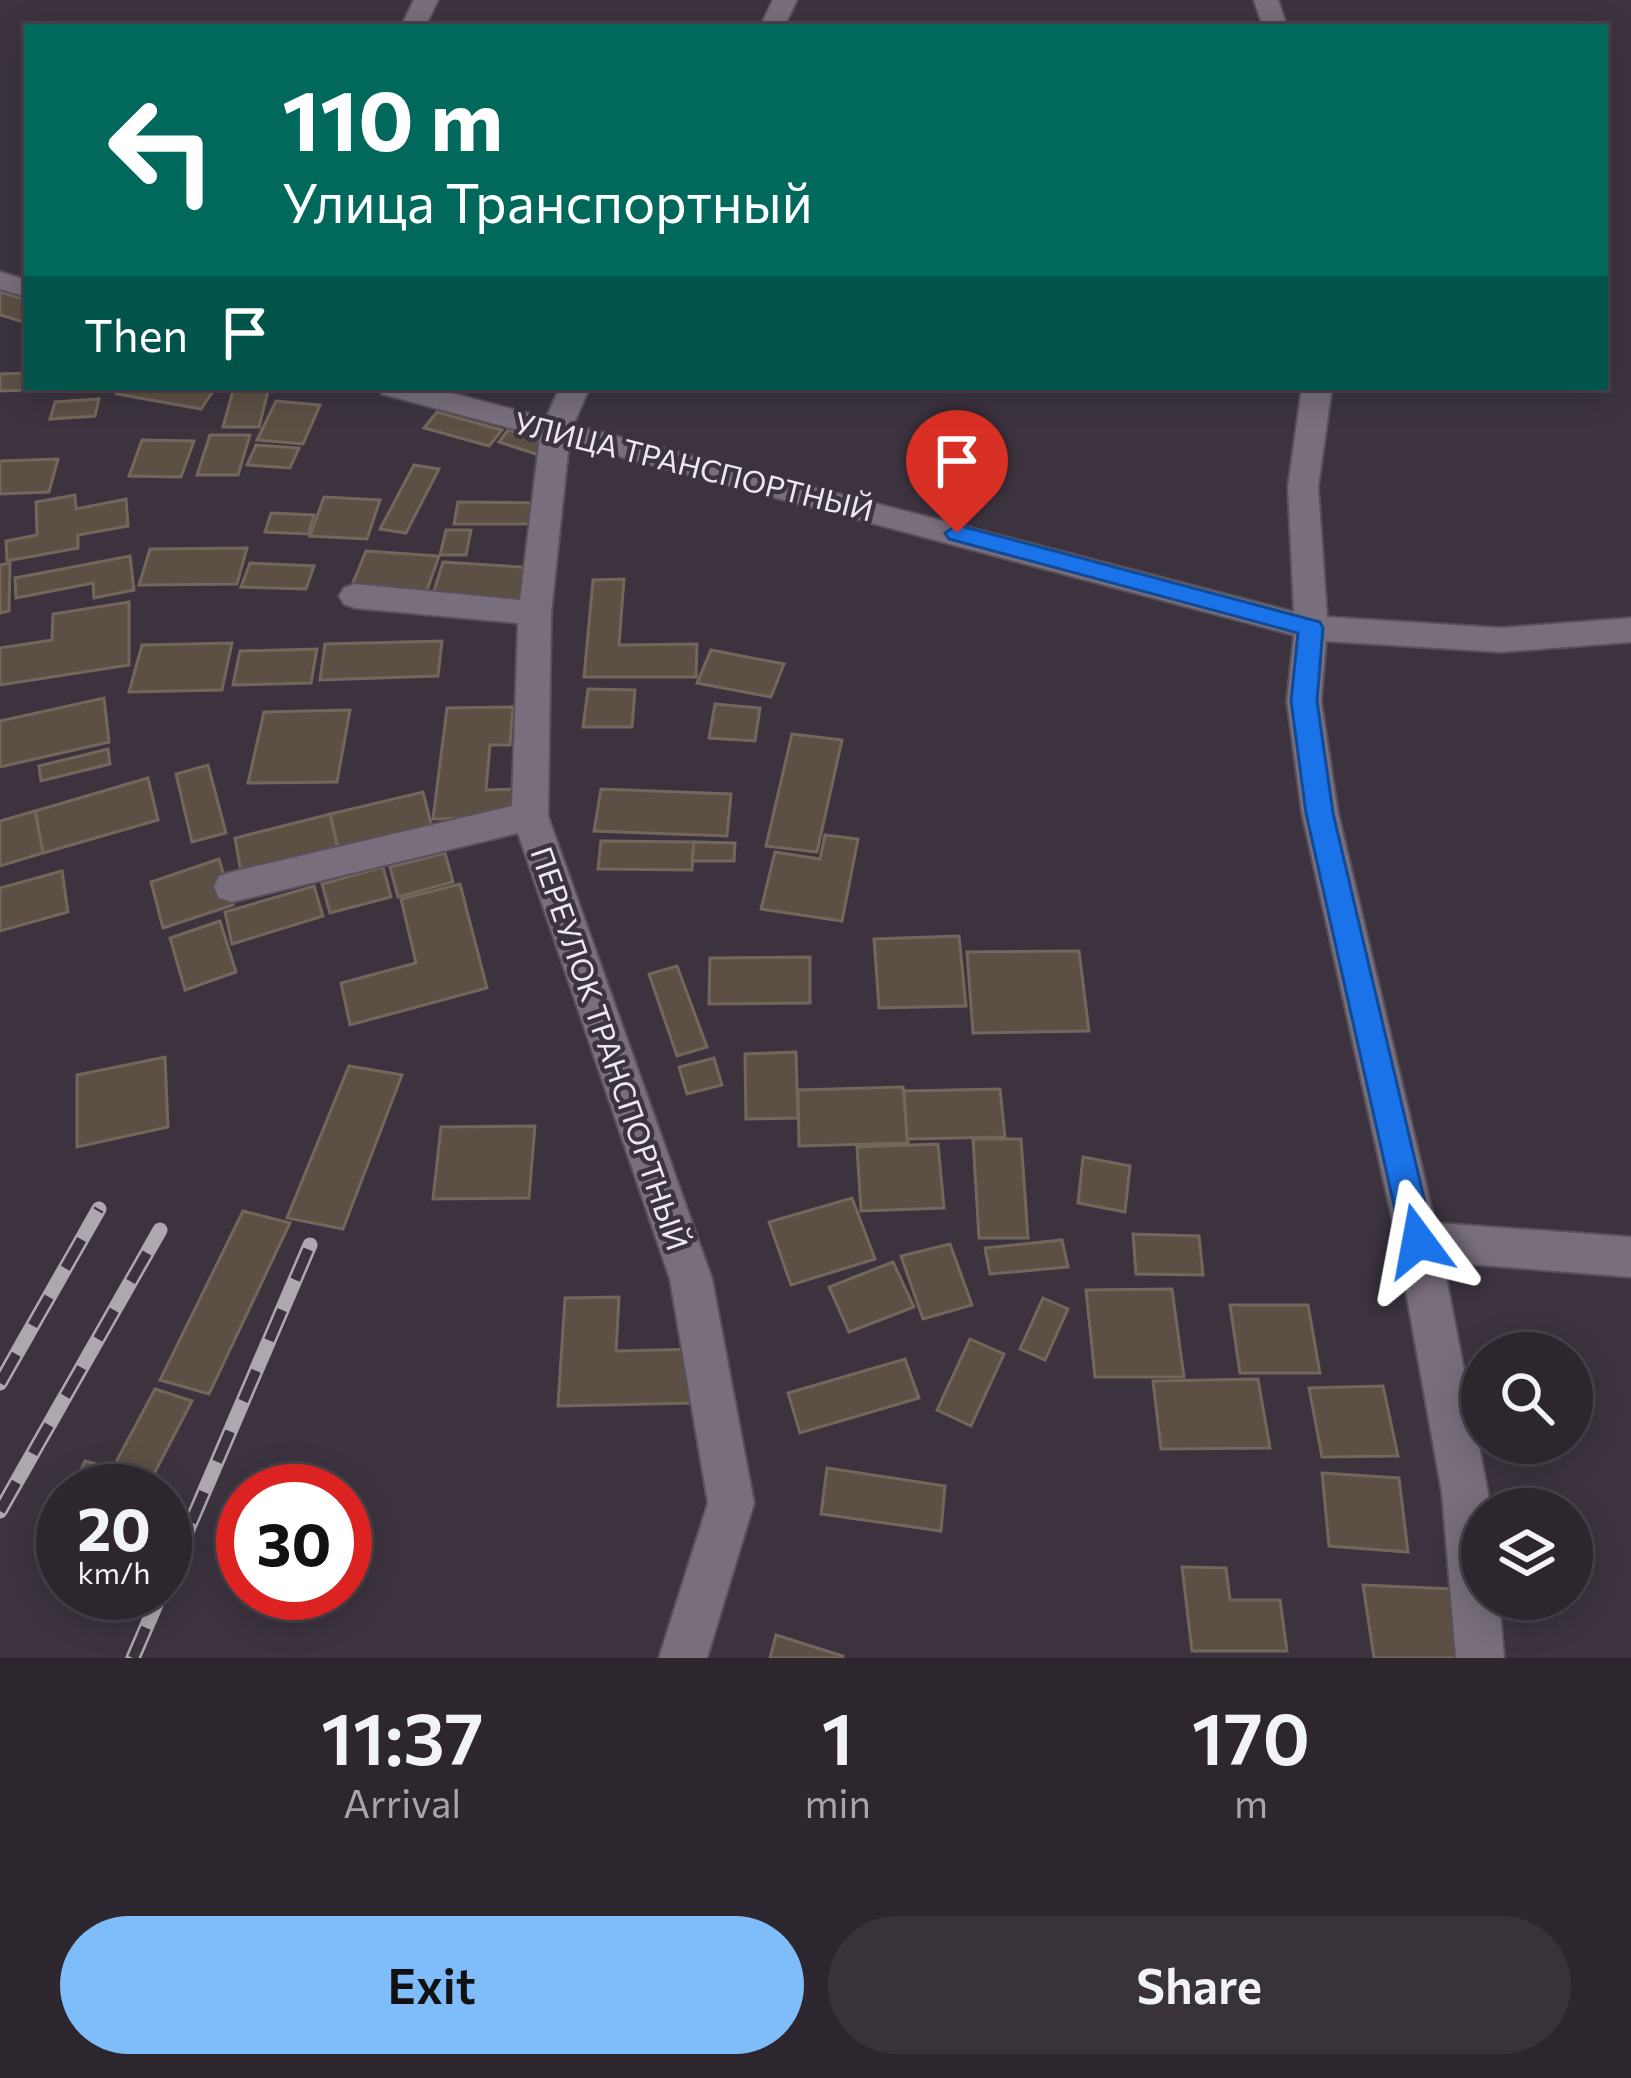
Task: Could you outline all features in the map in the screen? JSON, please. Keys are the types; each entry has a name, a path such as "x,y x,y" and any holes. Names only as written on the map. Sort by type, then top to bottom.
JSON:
{"street":[{"name":"УЛИЦА ТРАНСПОРТНЫЙ","path":"404,390 1311,628 1501,640 1631,630"},
{"name":"ПЕРЕУЛОК ТРАНСПОРТНЫЙ","path":"574,390 556,429 535,613 530,816 691,1279 731,1503 683,1658"},
{"path":"1317,390 1303,487 1311,628 1304,701 1320,813 1418,1241 1465,1493 1480,1658"},
{"path":"355,596 535,613"},
{"path":"232,886 530,816"},
{"path":"1418,1241 1631,1257"}],"building":[{"path":"0,292 24,299 24,322 0,315"},
{"path":"24,373 24,390 29,390 0,391 0,374"},
{"path":"120,390 214,390 201,409 117,394"},
{"path":"233,390 268,390 259,427 223,427"},
{"path":"99,399 95,416 50,419 55,402"},
{"path":"276,401 320,405 303,444 257,440"},
{"path":"437,412 502,430 489,446 424,428"},
{"path":"508,430 551,444 542,456 499,442"},
{"path":"210,435 250,435 238,475 197,475"},
{"path":"142,440 194,441 181,477 129,476"},
{"path":"256,445 299,448 290,468 247,465"},
{"path":"58,459 49,492 0,494 0,461"},
{"path":"414,465 439,469 406,533 380,529"},
{"path":"75,495 76,509 126,499 128,526 78,535 78,548 7,561 6,541 37,535 36,502"},
{"path":"324,497 380,500 367,539 310,536"},
{"path":"458,502 545,503 542,524 454,524"},
{"path":"271,513 314,515 308,534 265,532"},
{"path":"446,530 471,530 466,555 440,555"},
{"path":"247,548 237,584 139,585 150,549"},
{"path":"366,551 439,556 425,596 350,590"},
{"path":"130,556 134,590 94,598 93,583 16,598 15,578"},
{"path":"443,562 535,568 526,603 432,597"},
{"path":"10,563 9,611 0,613 0,565"},
{"path":"250,563 314,566 306,589 241,587"},
{"path":"624,579 619,645 697,644 696,677 584,677 593,580"},
{"path":"129,602 129,665 0,685 0,648 52,640 53,614"},
{"path":"442,641 438,676 320,680 325,644"},
{"path":"232,643 222,690 129,692 142,645"},
{"path":"317,649 311,683 233,685 240,651"},
{"path":"711,650 784,664 771,697 697,683"},
{"path":"588,689 635,690 632,727 583,727"},
{"path":"104,698 109,742 0,767 0,721"},
{"path":"715,704 760,708 755,741 709,738"},
{"path":"513,707 510,745 490,745 486,790 514,789 511,817 433,819 447,708"},
{"path":"350,710 337,782 248,783 264,712"},
{"path":"792,734 842,740 817,852 766,846"},
{"path":"108,749 110,764 41,781 39,766"},
{"path":"208,765 226,833 192,842 176,774"},
{"path":"148,778 158,820 43,853 35,811"},
{"path":"601,789 731,794 727,836 594,831"},
{"path":"423,792 433,831 339,854 330,814"},
{"path":"35,811 43,853 0,866 0,821"},
{"path":"330,814 339,854 242,878 235,838"},
{"path":"825,835 858,839 842,921 761,909 775,852 820,859"},
{"path":"601,841 694,842 692,870 598,869"},
{"path":"694,842 735,843 734,861 692,861"},
{"path":"445,853 453,882 398,897 390,867"},
{"path":"219,859 233,905 163,928 151,882"},
{"path":"383,867 391,897 330,913 322,884"},
{"path":"62,871 68,912 0,931 0,888"},
{"path":"460,884 487,988 350,1025 341,983 416,963 401,899"},
{"path":"314,886 323,916 232,944 225,912"},
{"path":"220,921 236,972 185,990 170,938"},
{"path":"959,936 966,1006 879,1008 874,939"},
{"path":"1079,951 1089,1031 973,1033 967,952"},
{"path":"810,957 810,1003 709,1004 710,958"},
{"path":"677,966 707,1047 677,1056 649,974"},
{"path":"796,1052 798,1118 746,1119 745,1054"},
{"path":"165,1057 168,1127 77,1147 77,1075"},
{"path":"714,1058 722,1085 687,1094 679,1067"},
{"path":"349,1066 402,1075 343,1229 287,1218"},
{"path":"903,1087 908,1143 799,1146 798,1090"},
{"path":"1000,1089 1005,1137 907,1139 904,1091"},
{"path":"535,1126 529,1198 433,1199 441,1127"},
{"path":"973,1139 1021,1139 1028,1238 979,1238"},
{"path":"938,1144 944,1208 861,1211 857,1147"},
{"path":"1083,1157 1130,1166 1125,1212 1078,1203"},
{"path":"852,1198 875,1259 791,1285 769,1222"},
{"path":"243,1211 290,1223 209,1394 160,1380"},
{"path":"1133,1234 1199,1236 1203,1275 1136,1274"},
{"path":"1062,1240 1068,1267 990,1274 985,1248"},
{"path":"950,1244 972,1305 923,1319 901,1256"},
{"path":"893,1262 914,1307 849,1332 829,1287"},
{"path":"1172,1289 1184,1377 1095,1377 1086,1290"},
{"path":"619,1297 616,1351 699,1349 698,1403 558,1406 565,1298"},
{"path":"1043,1298 1068,1309 1045,1360 1020,1349"},
{"path":"1230,1305 1308,1305 1320,1373 1240,1373"},
{"path":"970,1339 1004,1354 971,1426 937,1410"},
{"path":"905,1359 919,1398 800,1433 788,1393"},
{"path":"1258,1379 1270,1448 1161,1449 1153,1381"},
{"path":"1383,1386 1398,1456 1322,1457 1309,1388"},
{"path":"155,1389 192,1401 159,1464 116,1462"},
{"path":"827,1468 945,1486 941,1531 821,1514"},
{"path":"1322,1473 1399,1478 1408,1552 1329,1546"},
{"path":"1182,1567 1226,1568 1230,1600 1280,1600 1287,1651 1192,1651"},
{"path":"1363,1585 1453,1589 1465,1658 1374,1658"},
{"path":"776,1635 843,1656 843,1658 770,1658"}],"railway":[{"path":"0,1383 99,1209"},
{"path":"0,1511 160,1230"},
{"path":"192,1520 310,1245"},
{"path":"133,1658 149,1620"}],"route":[{"path":"957,533 1311,628 1304,701 1320,813 1418,1241"}]}
